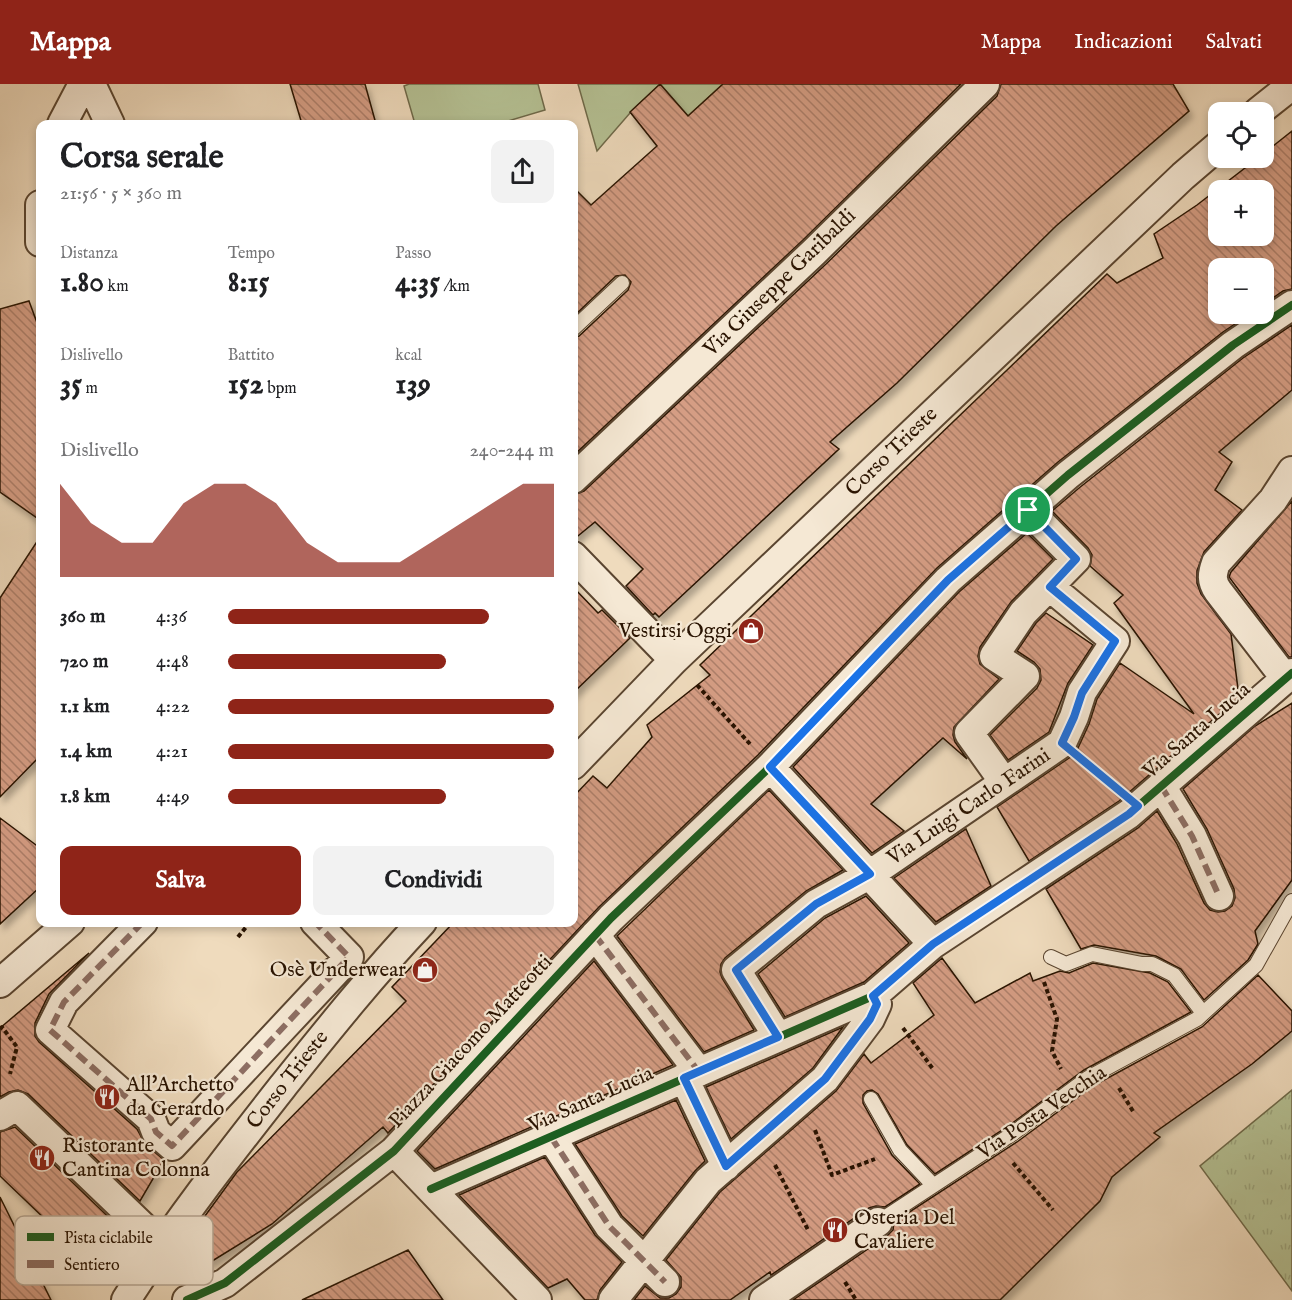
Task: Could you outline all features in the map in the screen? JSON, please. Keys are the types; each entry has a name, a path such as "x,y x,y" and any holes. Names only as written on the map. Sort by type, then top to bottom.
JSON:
{"street":[{"path":"64,120 83,84"},
{"path":"91,84 108,120"},
{"name":"Via Giuseppe Garibaldi","path":"578,474 806,260 985,84"},
{"path":"1271,102 1292,85"},
{"name":"Corso Trieste","path":"578,760 674,660 1208,155"},
{"name":"Piazza Giacomo Matteotti","path":"187,1300 225,1283 394,1151 762,758 948,580 1068,475 1233,345 1292,304"},
{"path":"1288,676 1212,583 1212,572 1216,563 1273,500 1292,471"},
{"path":"1005,782 969,733 1025,676 994,656 1023,613 1076,559 1028,510"},
{"path":"578,561 674,660"},
{"name":"Via Luigi Carlo Farini","path":"778,1037 736,970 816,904 870,874 1062,743 1082,693 1115,641 1050,587"},
{"name":"Via Santa Lucia","path":"431,1189 778,1037 874,1003 933,944 1129,814 1288,676"},
{"path":"762,758 933,944"},
{"path":"1161,786 1192,836 1219,896"},
{"path":"0,983 64,927"},
{"path":"138,927 64,1002 50,1030 151,1119 156,1132 172,1146 350,957 320,927"},
{"name":"Corso Trieste","path":"183,1216 354,996 417,927"},
{"path":"595,936 691,1075 726,1166"},
{"path":"613,1300 708,1181 825,1079 874,1003"},
{"path":"8,1111 129,1216"},
{"path":"551,1137 609,1226 665,1282"},
{"path":"394,1151 537,1300"},
{"name":"Via Posta Vecchia","path":"764,1300 878,1222"},
{"name":"Corso Trieste","path":"126,1300 136,1285"}],"lane":[{"path":"578,325 622,283"},
{"name":"Via Posta Vecchia","path":"878,1222 997,1144 1088,1078 1197,1019 1256,964 1292,901"},
{"path":"1051,957 1066,964 1092,954 1152,964 1174,975 1203,1013"},
{"path":"871,1099 900,1150 933,1185"}],"path":[{"path":"696,684 762,758"},
{"path":"1062,743 1138,806"},
{"path":"238,938 246,927"},
{"path":"1042,975 1057,1019 1052,1051 1072,1089"},
{"path":"874,1003 897,1019 933,1069"},
{"path":"0,1029 2,1027 17,1047 8,1081 8,1111"},
{"path":"803,1099 832,1175 900,1150"},
{"path":"760,1136 823,1260"},
{"path":"997,1144 1053,1210"}],"green space":[{"path":"409,84 538,84 545,110 511,120 414,120 404,86"},
{"path":"578,84 660,84 630,113 597,151"},
{"path":"660,84 723,84 688,116"},
{"path":"1292,1090 1292,1291 1200,1166"}],"building":[{"path":"290,84 365,84 375,120 301,120"},
{"path":"660,84 688,116 723,84 961,84 803,240 578,451 578,336 628,290 631,282 625,275 616,276 578,312 578,192 591,205 657,146 630,112"},
{"path":"1001,84 1173,84 1189,111 1056,226 897,383 830,442 839,449 659,617 655,613 653,615 626,586 643,569 595,522 578,536 578,493 584,491 826,264 997,96"},
{"path":"1292,131 1292,289 1283,291 1274,297 1274,258 1208,258 1208,324 1235,324 1058,462 937,568 758,755 599,907 388,1133 383,1127 272,1224 213,1261 213,1216 205,1216 237,1172 406,1001 392,987 449,927 578,927 578,792 593,776 607,788 652,737 647,725 710,675 700,665 1107,274 1117,283 1163,258 1154,234 1208,197 1208,246 1274,246 1274,180 1229,180 1245,168 1274,168 1274,145"},
{"path":"29,301 36,320 36,517 0,492 0,309"},
{"path":"1292,325 1292,390 1219,452 1232,462 1215,490 1242,510 1204,552 1197,571 1197,583 1201,594 1231,634 1239,697 1119,801 1029,861 997,807 1072,756 1089,724 1097,699 1120,663 1194,714 1114,603 1123,595 1090,566 1092,555 1088,548 1052,511 1243,358"},
{"path":"1292,501 1292,657 1289,657 1229,577"},
{"path":"1027,533 1053,559 1011,602 980,647 978,656 980,664 999,679 954,727 955,742 967,759 943,738 871,804 904,831 872,853 793,767 959,592"},
{"path":"36,543 36,760 0,797 0,598"},
{"path":"578,592 598,613 602,610 630,638 578,688"},
{"path":"1046,613 1093,645 1068,683 1049,732 1008,760 990,735 1037,688 1041,680 1040,669 1034,662 1017,651 1036,623"},
{"path":"1292,703 1292,880 1255,931 1258,944 1248,960 1204,1000 1181,969 1156,956 1094,945 1081,949 1046,889 1138,828 1157,811 1177,844 1204,903 1210,910 1218,912 1225,911 1232,906 1235,898 1234,889 1207,829 1183,789 1255,726"},
{"path":"769,790 843,870 806,891 725,958 721,964 722,978 754,1030 704,1052 617,936"},
{"path":"0,818 36,845 36,891 0,924"},
{"path":"966,829 991,886 936,922 894,878"},
{"path":"866,896 909,943 864,982 785,1017 758,974 825,918"},
{"path":"89,953 49,994 35,1023 35,1036 137,1129 145,1144 164,1160 140,1201 28,1094 18,1090 0,1097 0,1028"},
{"path":"942,958 975,1003 1030,973 1033,981 1060,971 1069,973 1093,963 1150,973 1168,982 1191,1012 1084,1070 1007,1127 935,1174 907,1145 878,1094 872,1090 867,1091 863,1095 863,1103 892,1155 920,1184 885,1207 869,1208 730,1300 634,1300 645,1286 660,1298 669,1298 676,1294 681,1287 681,1277 666,1260 720,1192 836,1091 864,1054 871,1063 934,1015 913,983"},
{"path":"594,961 673,1065 435,1169 417,1151"},
{"path":"1258,975 1292,1011 1292,1031 1252,1064 1154,1133 1160,1137 1112,1177 1100,1201 1000,1300 793,1300 887,1236 893,1230 894,1222 1017,1142 1093,1086 1202,1027"},
{"path":"843,1027 813,1068 731,1139 706,1087"},
{"path":"676,1100 705,1161 643,1236 622,1216 575,1144"},
{"path":"15,1127 107,1216 42,1216 0,1176 0,1132"},
{"path":"545,1157 595,1235 622,1262 600,1290 597,1300 585,1300 567,1279 548,1288 459,1195"},
{"path":"0,1197 15,1227 15,1285 44,1285 51,1300 0,1300"},
{"path":"408,1250 443,1300 302,1300"}],"marked path":[{"path":"1161,786 1192,836 1219,896"},
{"path":"778,1037 736,970 816,904 869,875"},
{"path":"138,927 64,1002 50,1030 151,1119 156,1132 172,1146 349,957 320,927"},
{"path":"595,935 699,1072"},
{"path":"684,1078 726,1166"},
{"path":"551,1137 609,1226 665,1282"}],"cycle path":[{"path":"187,1300 225,1283 394,1151 611,918 770,767 948,580 1068,475 1233,345 1292,305"},
{"path":"431,1189 873,996 933,944 1129,814 1292,673"}],"place":[{"name":"Vestirsi Oggi","path":"751,631"},
{"name":"Osè Underwear","path":"425,970"},
{"name":"All'Archetto da Gerardo","path":"107,1097"},
{"name":"Ristorante Cantina Colonna","path":"42,1158"},
{"name":"Osteria Del Cavaliere","path":"835,1230"}],"route":[{"path":"1028,510 1076,559 1050,587 1115,641 1082,693 1062,743 1138,806 933,944 873,996 877,1004 876,1010 825,1079 726,1166 684,1078 778,1037 736,970 816,904 870,874 770,767 948,580 1028,510"}]}
